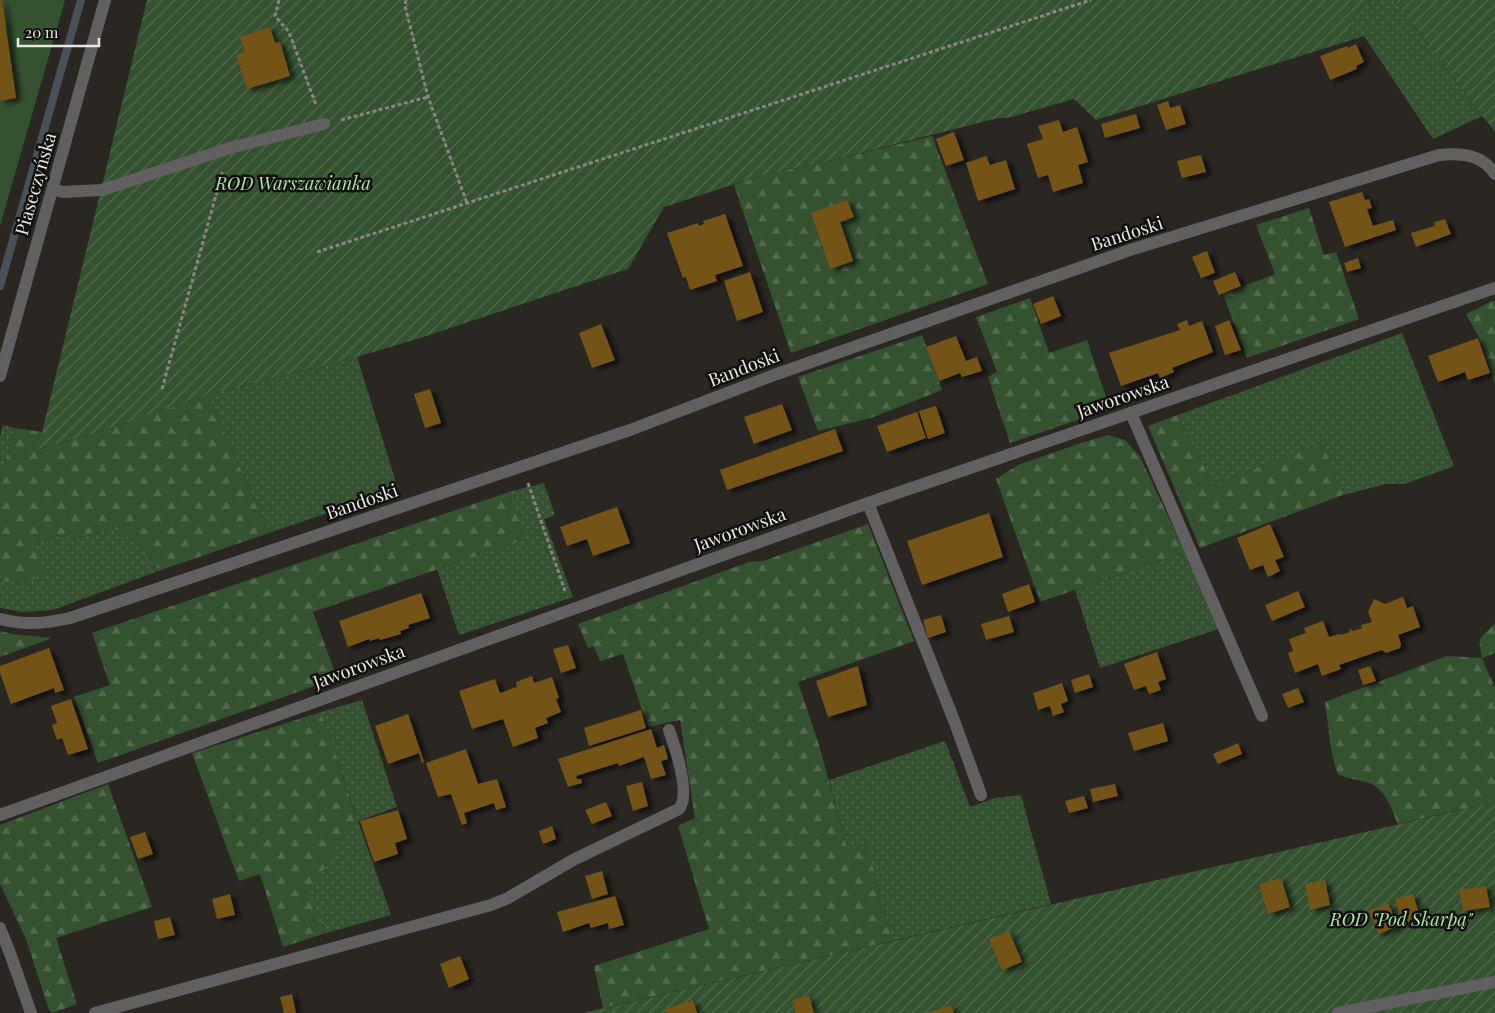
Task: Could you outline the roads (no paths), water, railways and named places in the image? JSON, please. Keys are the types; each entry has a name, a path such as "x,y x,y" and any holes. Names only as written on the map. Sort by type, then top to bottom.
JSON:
{"street":[{"name":"Piaseczyńska","path":"0,376 105,0"},
{"path":"53,188 63,192 102,190 230,148 324,124"},
{"name":"Bandoski","path":"0,619 42,624 70,618 630,430 774,375 1130,250 1430,158 1455,153 1470,155 1483,161 1495,174"},
{"name":"Jaworowska","path":"0,815 868,503 1495,288"},
{"path":"1131,413 1262,716"},
{"path":"868,503 955,723 981,795"},
{"path":"95,1013 508,898 573,860 682,806 681,770 669,730"},
{"path":"0,928 31,1013"},
{"path":"1338,1013 1495,982"}],"waterway":[{"path":"0,286 81,0"}],"park label":[{"name":"ROD Warszawianka","path":"293,184"},
{"name":"ROD \"Pod Skarpą\"","path":"1401,920"}]}
